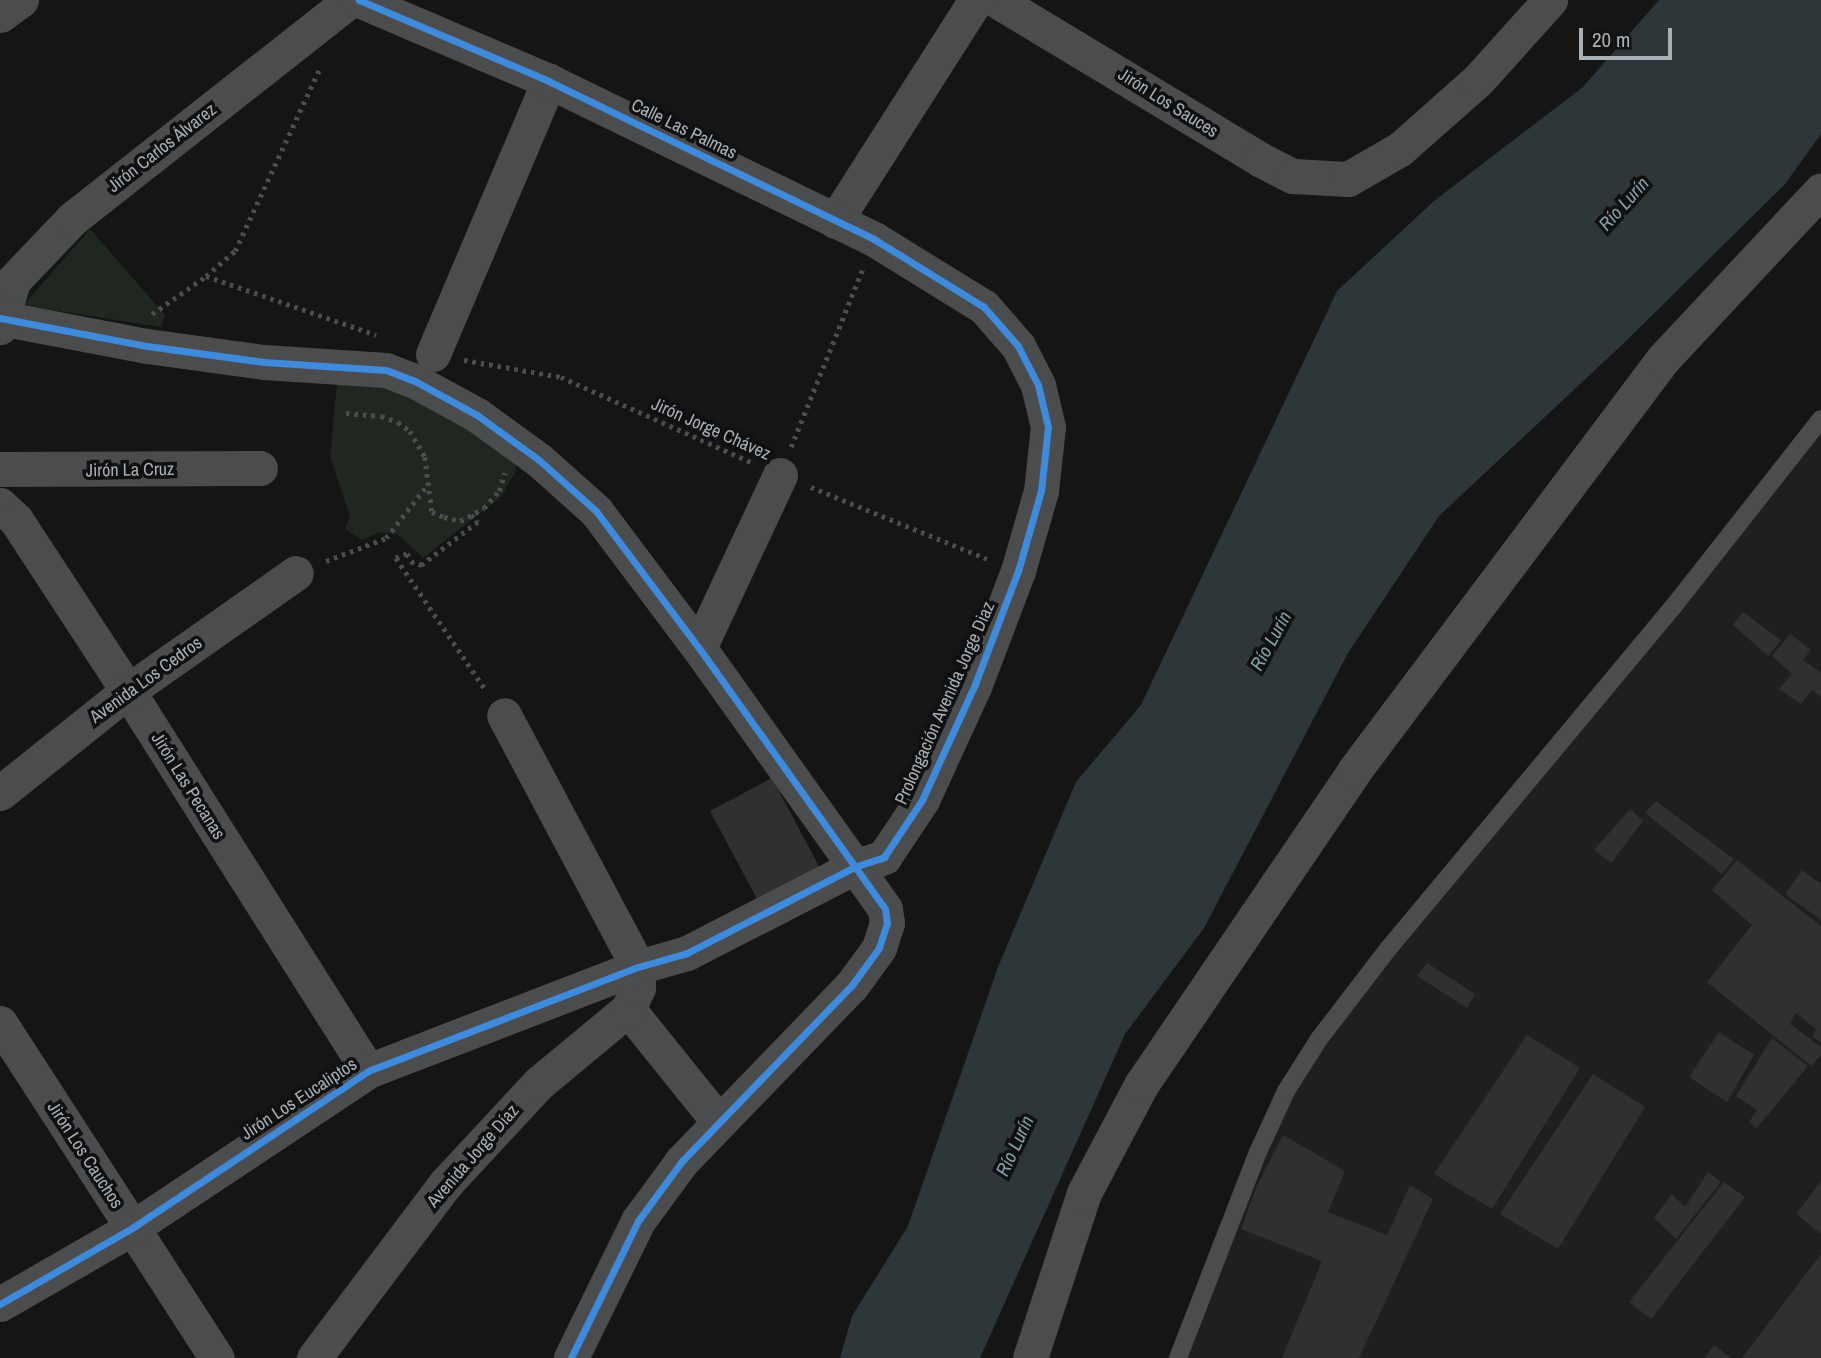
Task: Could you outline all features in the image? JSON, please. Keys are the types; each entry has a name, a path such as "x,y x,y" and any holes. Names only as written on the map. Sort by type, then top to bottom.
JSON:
{"street":[{"path":"0,15 21,0"},
{"name":"Jirón Carlos Álvarez","path":"1,321 13,282 72,219 350,0"},
{"name":"Calle Las Palmas","path":"359,0 549,82 874,239 984,307"},
{"path":"835,221 976,0"},
{"name":"Jirón Los Sauces","path":"996,0 1261,160 1293,176 1348,179 1400,149 1478,80 1550,0"},
{"path":"433,354 549,82"},
{"path":"1030,1358 1084,1193 1140,1085 1354,771 1662,359 1821,190"},
{"name":"Prolongación Avenida Jorge Diaz","path":"638,967 687,953 853,867 884,857 922,800 975,684 1018,571 1041,491 1048,427 1038,385 1018,346 984,307"},
{"path":"1,321 147,346 264,362 386,370 415,381 477,415 539,460 596,511 699,648 885,909 887,923 879,948 852,985 681,1161 638,1220 571,1358"},
{"name":"Jirón La Cruz","path":"0,470 260,468"},
{"path":"699,648 780,475"},
{"name":"Jirón Las Pecanas","path":"0,505 16,520 128,691 368,1071"},
{"name":"Avenida Los Cedros","path":"0,793 128,691 296,573"},
{"path":"504,715 638,967 638,988 628,1009 719,1122"},
{"name":"Jirón Los Eucaliptos","path":"0,1304 132,1228 368,1071 638,967"},
{"name":"Avenida Jorge Díaz","path":"314,1358 446,1183 539,1083 628,1009"},
{"name":"Jirón Los Cauchos","path":"0,1023 217,1358"}],"lane":[{"path":"1178,1358 1258,1152 1286,1091 1319,1040 1388,949 1673,607 1821,419"}],"path":[{"path":"147,346 152,312 206,276 235,251 321,66"},
{"path":"780,475 874,239"},
{"path":"206,276 383,337"},
{"path":"346,413 381,416 410,431 425,457 432,512 460,521 484,508 499,491 507,470"},
{"path":"296,573 386,538 429,482"},
{"path":"471,515 478,522 422,565 413,564 407,554 396,558 504,715"}],"shaded area":[{"path":"90,229 165,315 161,327 27,306 26,302"},
{"path":"355,377 412,391 516,461 516,471 501,497 423,558 399,535 380,532 362,540 345,529 350,516 330,456 337,384"},
{"path":"1821,408 1821,1358 1179,1358 1270,1138 1321,1048"}],"water":[{"name":"Río Lurín","path":"1659,0 1821,0 1821,134 1785,184 1625,342 1439,516 1348,653 1204,928 1125,1034 980,1358 840,1358 852,1316 908,1226 998,967 1076,782 1141,705 1337,291 1434,201 1583,87"}],"building":[{"path":"1743,612 1781,640 1768,656 1733,625"},
{"path":"1790,634 1811,650 1803,660 1821,673 1821,697 1812,690 1801,704 1779,689 1792,674 1772,656"},
{"path":"772,778 820,868 758,901 710,811"},
{"path":"1656,801 1734,859 1722,874 1645,813"},
{"path":"1630,809 1643,821 1611,863 1594,850"},
{"path":"1737,860 1821,926 1821,1043 1813,1037 1816,1029 1796,1013 1790,1024 1821,1047 1821,1055 1811,1066 1707,982 1752,925 1712,890"},
{"path":"1802,870 1821,884 1821,920 1785,894"},
{"path":"1427,963 1475,994 1467,1008 1417,976"},
{"path":"1719,1032 1754,1055 1727,1102 1689,1077"},
{"path":"1527,1035 1580,1068 1492,1209 1434,1174"},
{"path":"1772,1038 1808,1066 1757,1128 1749,1122 1757,1110 1736,1096"},
{"path":"1593,1074 1645,1107 1558,1249 1500,1214"},
{"path":"1283,1135 1345,1171 1328,1212 1387,1235 1410,1185 1433,1199 1359,1358 1282,1358 1322,1261 1241,1229 1257,1186"},
{"path":"1708,1172 1721,1182 1676,1239 1654,1218 1672,1194 1685,1207"},
{"path":"1821,1181 1821,1234 1796,1214"},
{"path":"1724,1182 1745,1197 1651,1319 1629,1302"},
{"path":"1821,1254 1821,1358 1742,1358"},
{"path":"1714,1345 1731,1358 1704,1358"}],"cycle path":[{"path":"0,1304 132,1228 368,1071 638,967 687,953 854,867 884,857 922,800 975,684 1018,571 1041,491 1048,427 1038,385 1018,346 984,307 874,239 549,81 359,0"},
{"path":"0,318 147,346 264,362 386,370 415,381 477,415 539,460 596,511 699,648 885,909 887,923 879,948 852,985 682,1161 638,1221 571,1358"}]}
